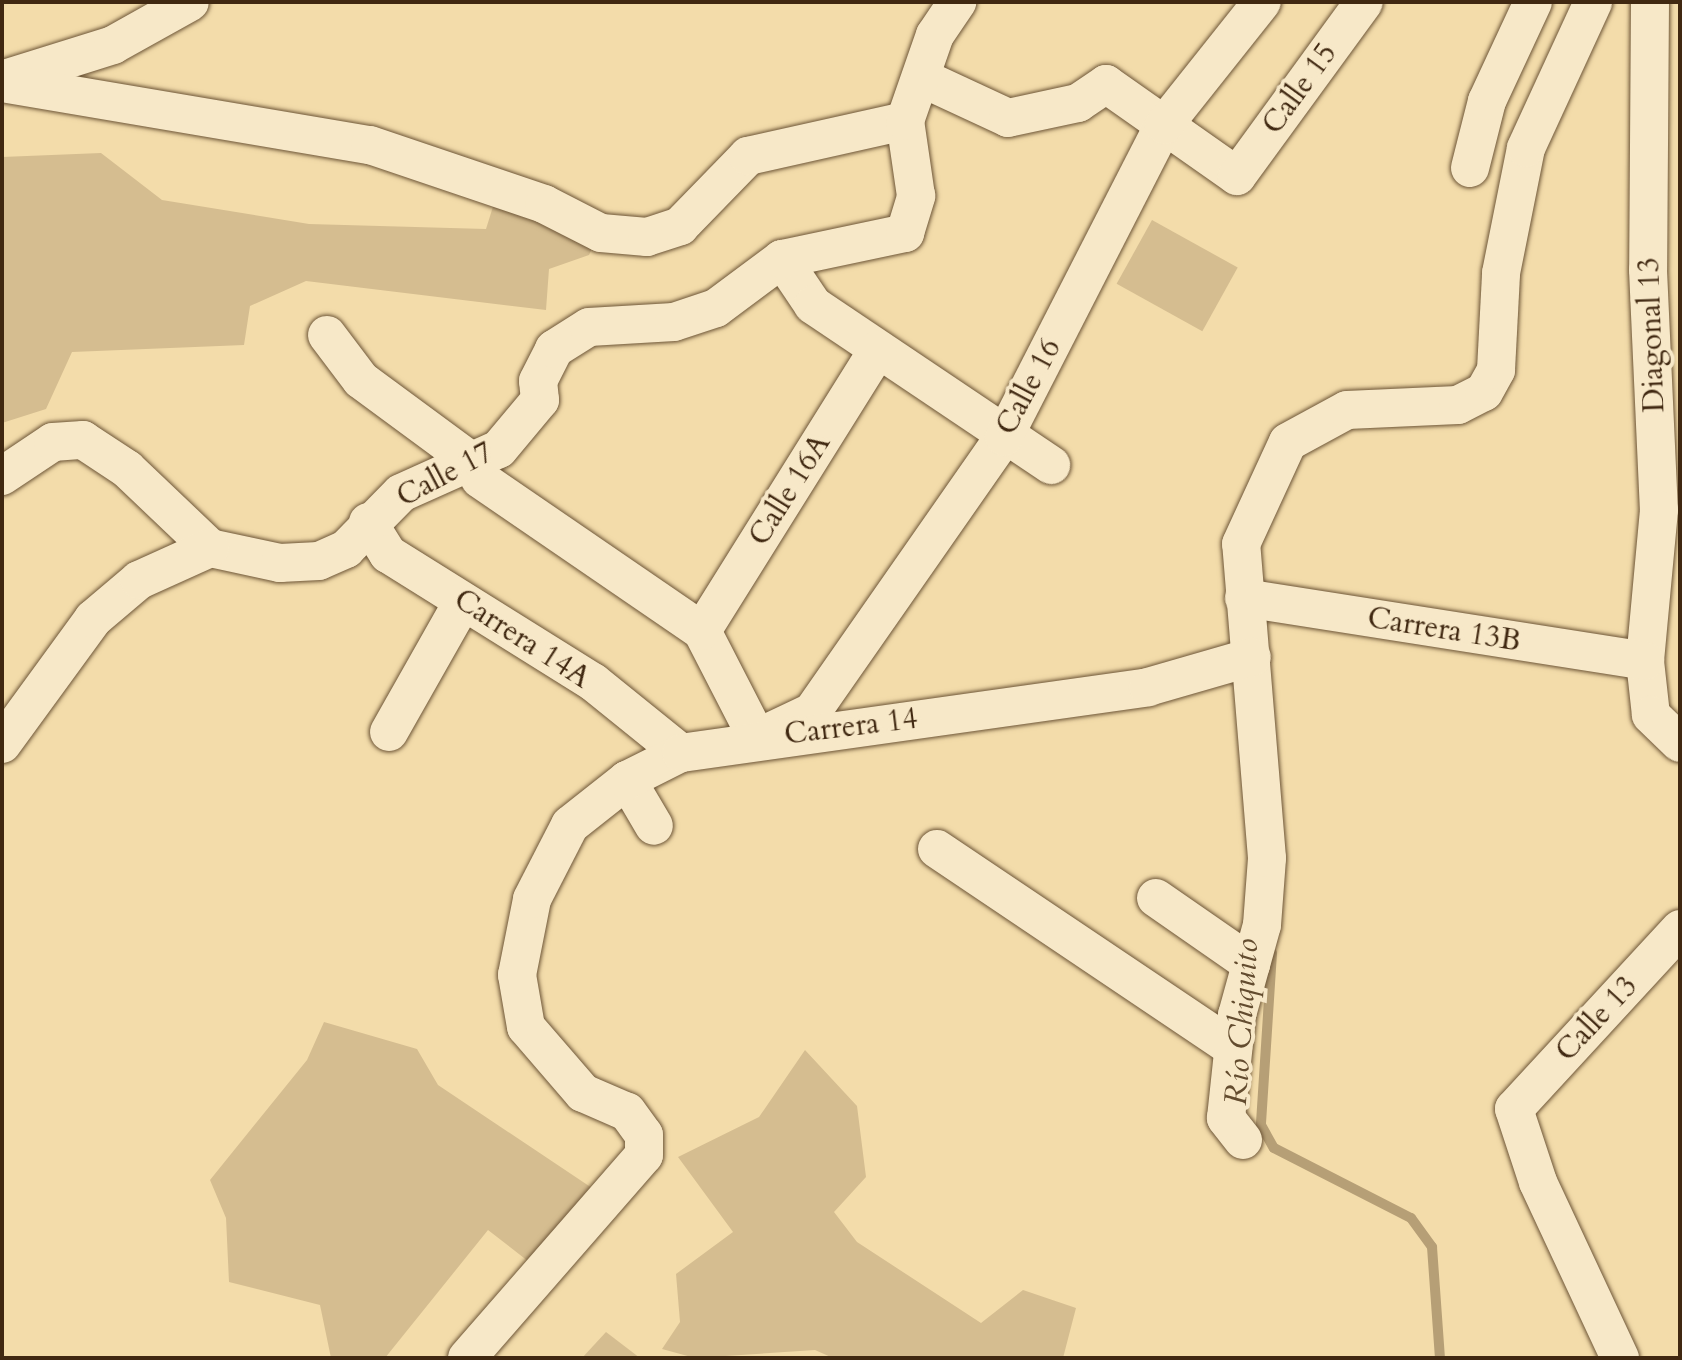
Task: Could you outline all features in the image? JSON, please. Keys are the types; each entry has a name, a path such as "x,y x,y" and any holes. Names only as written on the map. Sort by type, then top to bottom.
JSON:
{"street":[{"path":"2,82 113,45 190,2"},
{"name":"Calle 17","path":"210,548 280,563 319,561 346,549 368,522 401,493 471,461 524,425 554,349 589,327 674,322 716,308 782,259 905,233 916,196 905,121 935,35 957,2"},
{"name":"Calle 16","path":"757,738 812,712 1004,437 1164,125 1262,2"},
{"name":"Calle 15","path":"1164,125 1237,176 1364,2"},
{"path":"1470,168 1487,101 1533,2"},
{"path":"1243,1140 1226,1118 1233,1048 1251,964 1267,858 1241,544 1288,442 1347,410 1458,405 1484,392 1496,370 1501,273 1526,148 1593,2"},
{"path":"1645,5 1680,39"},
{"name":"Diagonal 13","path":"1645,5 1648,270 1659,510 1645,661 1651,715 1680,743"},
{"path":"922,78 1008,118 1078,103 1106,84 1164,125"},
{"path":"2,82 370,145 544,204 601,233 647,237 680,226 748,156 905,121"},
{"path":"782,259 813,305 1004,437 1051,465"},
{"name":"Carrera 14","path":"327,335 361,380 471,461 480,479 702,631 757,738 1148,687 1252,657"},
{"name":"Calle 16A","path":"702,631 878,349"},
{"path":"2,476 53,442 83,440 127,469 210,548 139,580 93,619 2,744"},
{"name":"Carrera 14A","path":"368,522 388,554 593,682 681,753"},
{"name":"Carrera 13B","path":"1244,598 1645,661"},
{"path":"389,732 463,601"},
{"path":"467,1358 644,1155 644,1135 627,1112 583,1093 533,1037 517,975 532,899 570,825 627,780 681,753 757,738"},
{"path":"627,780 654,826"},
{"path":"937,849 1233,1048"},
{"path":"1156,898 1251,964"},
{"name":"Calle 13","path":"1620,1358 1538,1182 1514,1109 1680,929"}],"shaded area":[{"path":"101,153 162,200 309,224 486,229 496,197 595,242 589,255 549,269 546,310 306,281 250,306 244,345 72,352 46,409 2,423 2,157"},
{"path":"1152,220 1238,268 1202,331 1117,284"},
{"path":"324,1022 417,1049 438,1085 595,1190 533,1265 488,1230 385,1358 331,1358 320,1305 229,1282 226,1218 210,1180 307,1060"},
{"path":"805,1050 857,1106 866,1177 834,1212 857,1242 981,1323 1023,1290 1076,1308 1063,1358 833,1358 815,1350 695,1358 662,1349 680,1322 676,1274 733,1232 678,1157 759,1117"},
{"path":"606,1332 640,1358 582,1358"}],"waterway":[{"name":"Río Chiquito","path":"1272,953 1261,1125 1274,1148 1411,1218 1432,1247 1440,1358"}]}
